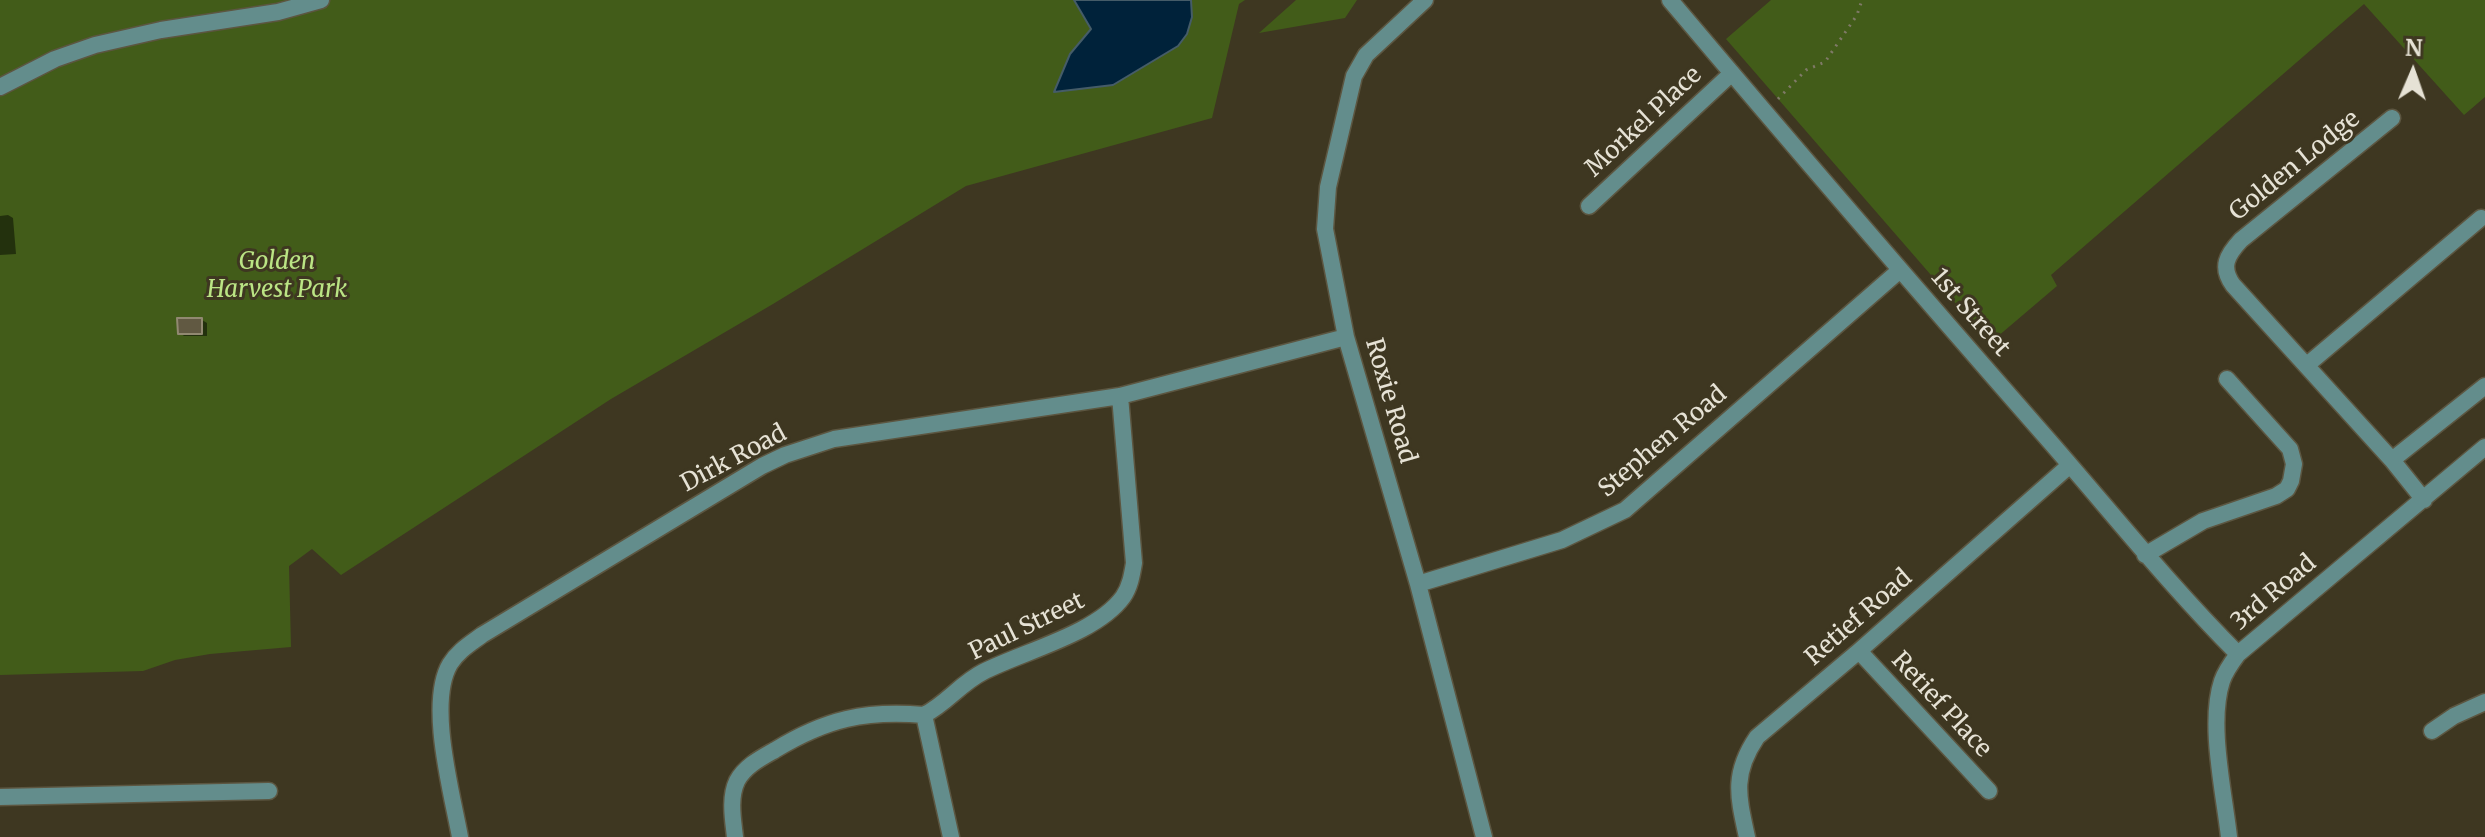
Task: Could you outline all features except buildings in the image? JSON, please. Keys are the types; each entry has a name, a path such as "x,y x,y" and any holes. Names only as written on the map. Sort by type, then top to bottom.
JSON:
{"street":[{"path":"0,87 55,59 95,45 161,30 278,12 321,0"},
{"name":"Roxie Road","path":"1425,0 1366,55 1354,76 1325,205 1325,229 1346,337 1418,584 1484,837"},
{"name":"1st Street","path":"1670,0 2145,555 2238,654"},
{"name":"Morkel Place","path":"1589,206 1732,73"},
{"name":"Golden Lodge","path":"2392,118 2241,240 2227,255 2225,268 2233,285 2392,460 2424,500"},
{"path":"2307,365 2481,218"},
{"name":"Stephen Road","path":"1418,584 1562,540 1625,510 1900,270"},
{"name":"Dirk Road","path":"460,837 440,723 439,701 450,663 460,651 482,635 725,487 785,455 834,439 1120,396 1346,337"},
{"path":"2145,555 2203,521 2276,496 2287,489 2291,481 2294,464 2290,449 2227,379"},
{"path":"2392,460 2485,386"},
{"name":"Paul Street","path":"924,715 938,708 984,671 1104,616 1125,595 1134,563 1120,396"},
{"name":"3rd Road","path":"2229,837 2217,704 2223,679 2238,654 2485,447"},
{"name":"Retief Road","path":"1747,837 1738,797 1738,775 1744,755 1757,737 2070,465"},
{"name":"Retief Place","path":"1859,651 1989,791"},
{"path":"2432,731 2454,716 2485,702"},
{"path":"735,837 732,799 748,767 790,741 839,719 889,712 924,715 951,837"},
{"path":"0,797 269,791"}],"path":[{"path":"1762,110 1782,97 1806,70 1825,62 1857,15 1862,0"}],"green space":[{"name":"Golden Harvest Park","path":"0,0 1245,0 1239,4 1212,118 966,186 611,399 341,575 312,549 289,566 291,647 210,654 175,660 143,671 0,675"},
{"path":"1296,0 1357,0 1345,18 1259,33"},
{"path":"1771,0 2485,0 2485,97 2464,115 2364,4 2051,275 2057,286 1990,343 1726,39"}],"water":[{"path":"1074,0 1191,0 1192,17 1187,34 1178,46 1113,85 1054,92 1070,54 1091,29"}]}
